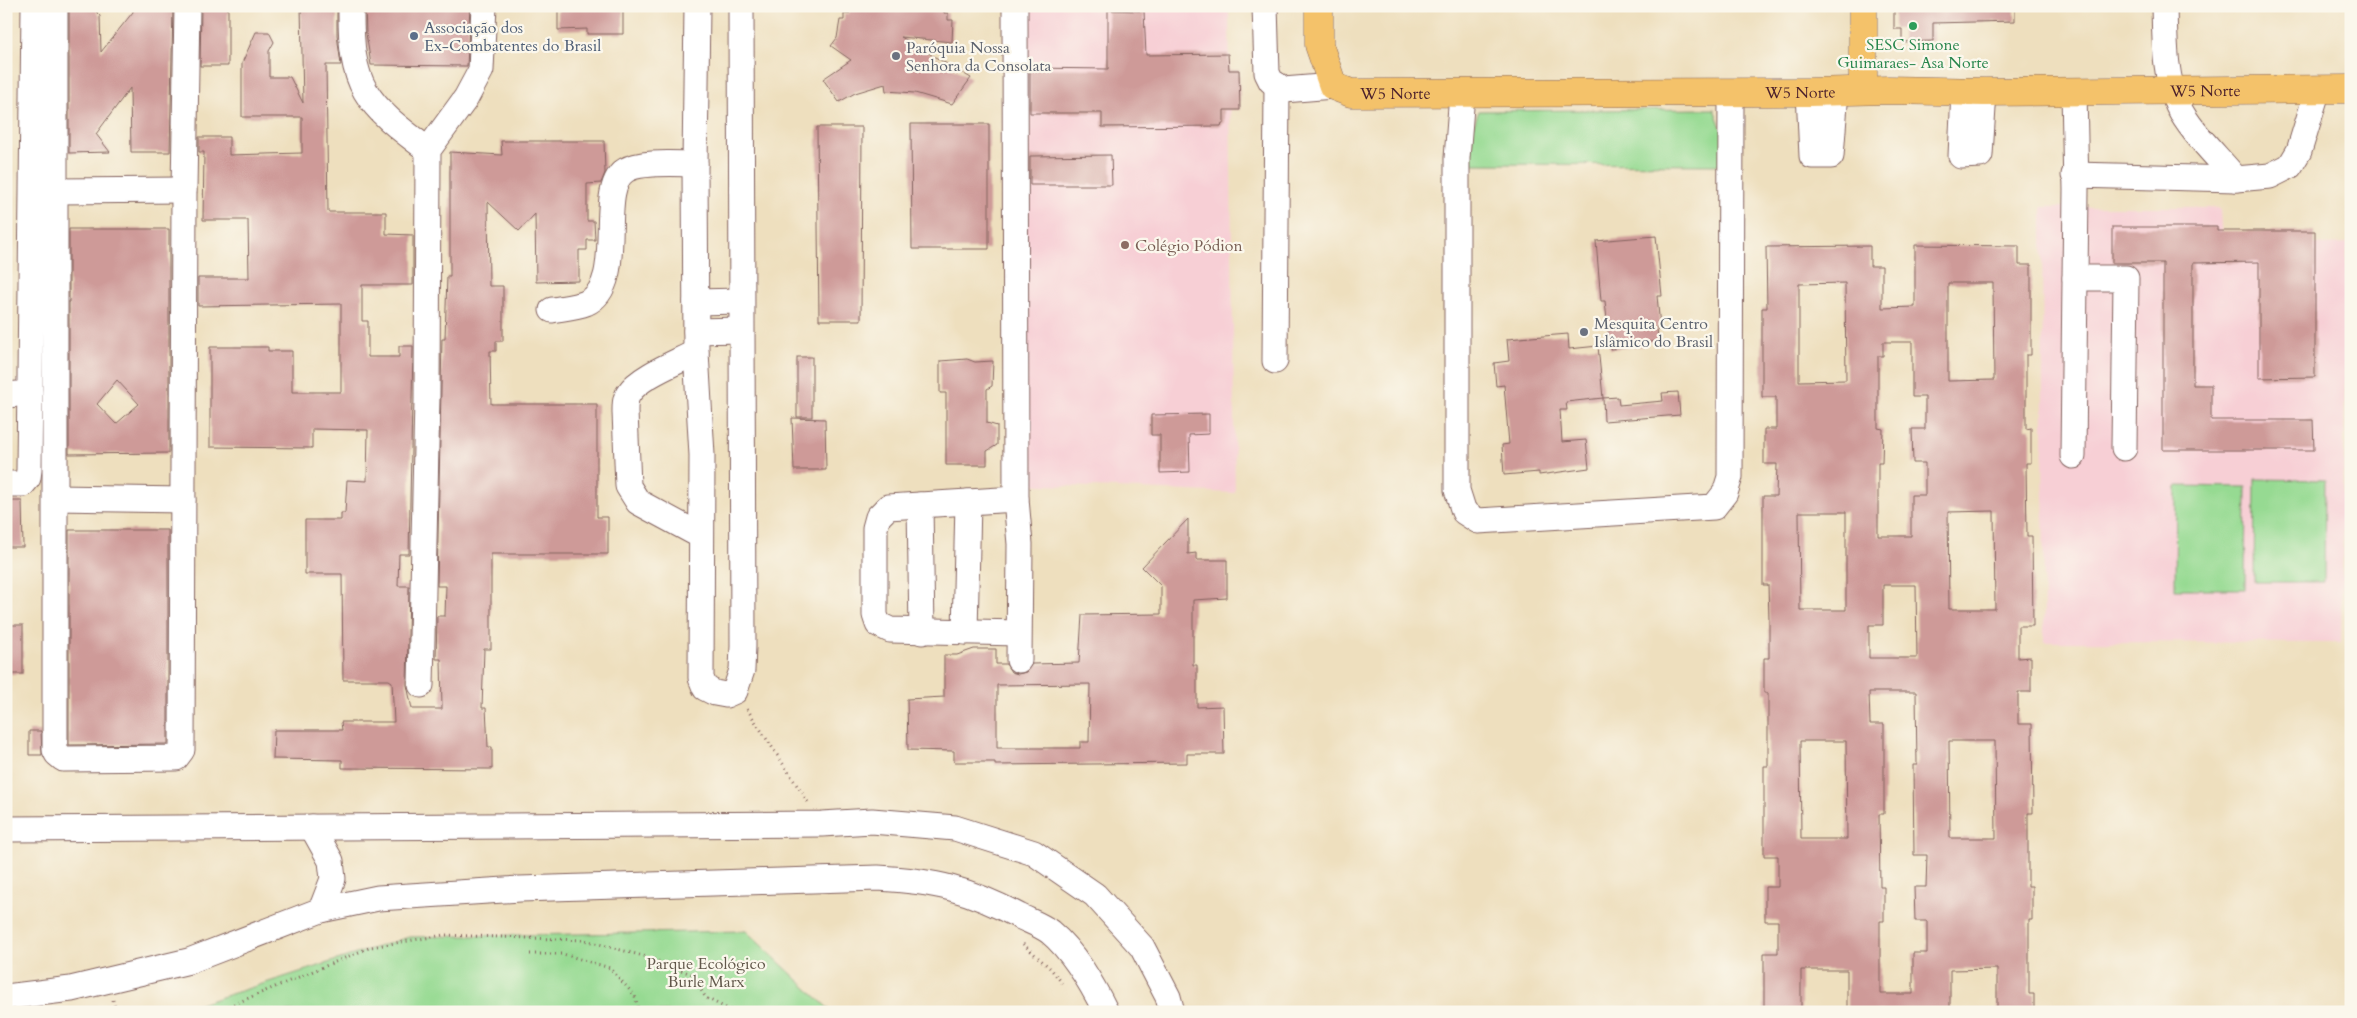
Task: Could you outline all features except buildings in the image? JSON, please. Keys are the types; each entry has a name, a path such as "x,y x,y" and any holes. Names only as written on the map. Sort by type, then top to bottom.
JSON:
{"main road":[{"path":"1318,6 1319,44 1333,86"},
{"path":"1862,6 1863,90"},
{"name":"W5 Norte","path":"1333,86 1351,93 1462,94 1863,90 1974,92 2351,89"}],"street":[{"path":"6,484 23,484 28,478 18,394 34,6"},
{"path":"55,6 56,754 63,758 176,758 180,756 183,737 184,190 187,6"},
{"path":"352,6 351,34 357,76 365,92 382,115 428,150"},
{"path":"422,685 428,150 466,98 480,70 484,6"},
{"path":"697,6 695,164 696,342 702,455 701,678 705,688 715,693 726,695 735,691 742,670 743,646 741,330 742,6"},
{"path":"1015,6 1016,499 1020,544 1019,660"},
{"path":"1265,6 1267,74 1284,90 1333,86"},
{"path":"2164,6 2165,40 2172,90 2179,108 2236,179"},
{"path":"1275,361 1277,85"},
{"path":"2074,175 2236,179 2270,176 2290,166 2299,151 2318,89"},
{"path":"1809,92 1822,156 1836,91"},
{"path":"2073,456 2075,278 2074,91"},
{"path":"1462,94 1457,158 1457,490 1464,512 1478,521 1714,507 1725,493 1730,478 1731,92"},
{"path":"1971,156 1974,92"},
{"path":"552,310 587,303 599,293 608,269 612,195 619,175 628,168 695,164"},
{"path":"56,190 184,190"},
{"path":"2075,278 2126,278 2124,448"},
{"path":"696,302 741,301"},
{"path":"701,536 638,502 632,494 628,486 626,400 629,392 639,382 696,342 741,330"},
{"path":"56,498 183,500"},
{"path":"1016,499 888,507 878,517 875,528 875,615 878,624 890,630 1018,633"},
{"path":"964,632 968,502"},
{"path":"920,505 922,632"},
{"path":"6,829 822,824 872,821 955,828 1034,853 1095,896 1142,947 1168,997 1172,1012"},
{"path":"312,827 330,861 333,879 321,910"},
{"path":"6,997 71,989 189,961 321,910 378,898 520,888 878,878 920,880 957,888 993,902 1049,931 1086,974 1106,1012"}],"path":[{"path":"735,691 822,824"},
{"path":"216,1012 371,947 444,935 584,940 647,957 691,974 706,998 734,1012"},
{"path":"1018,939 1051,969 1067,990"},
{"path":"530,954 563,954 610,968 635,996 639,1012"},
{"path":"104,1001 121,997"}],"shaded area":[{"name":"Colégio Pódion","path":"1018,6 1229,6 1235,493 1020,484"},
{"path":"2042,207 2210,207 2220,210 2222,239 2263,247 2347,244 2341,643 2044,642"}],"green space":[{"path":"1714,109 1724,135 1727,165 1467,164 1469,137 1479,111"},
{"path":"2255,479 2325,480 2324,582 2254,582"},
{"path":"2176,486 2246,487 2245,589 2175,589"},
{"name":"Parque Ecológico Burle Marx","path":"746,931 832,1012 175,1012 409,937"}],"place":[{"name":"SESC Simone Guimaraes- Asa Norte","path":"1913,26"},
{"name":"Associação dos Ex-Combatentes do Brasil","path":"414,36"},
{"name":"Paróquia Nossa Senhora da Consolata","path":"896,56"},
{"name":"Colégio Pódion","path":"1125,245"},
{"name":"Mesquita Centro Islâmico do Brasil","path":"1584,332"}]}
